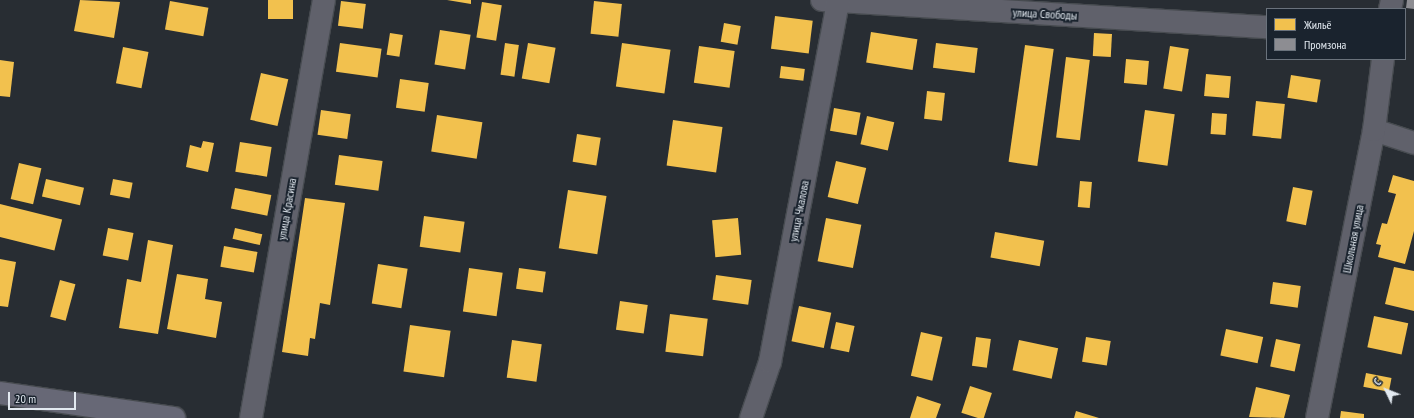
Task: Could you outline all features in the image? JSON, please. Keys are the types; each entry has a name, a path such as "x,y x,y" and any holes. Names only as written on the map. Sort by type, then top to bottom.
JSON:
{"highway":[{"path":"0,393 174,418"}],"street":[{"name":"улица Красина","path":"251,418 324,0"},
{"name":"улица Свободы","path":"830,1 1266,27"},
{"name":"улица Чкалова","path":"751,418 770,362 830,1"},
{"name":"Школьная улица","path":"1317,418 1374,130 1383,60"},
{"path":"1374,130 1414,142"}],"building: Жильё":[{"path":"80,0 120,2 114,38 74,31"},
{"path":"268,0 293,0 293,19 268,19"},
{"path":"447,0 471,0 471,4"},
{"path":"170,1 208,8 203,36 165,30"},
{"path":"341,1 366,4 363,29 338,26"},
{"path":"594,1 622,4 618,37 591,34"},
{"path":"482,2 502,5 496,41 476,38"},
{"path":"775,16 813,21 809,53 771,49"},
{"path":"724,23 741,26 737,45 721,42"},
{"path":"440,30 471,35 465,69 435,65"},
{"path":"871,32 917,39 913,70 866,63"},
{"path":"390,33 403,35 399,57 387,55"},
{"path":"1094,33 1112,34 1111,57 1093,56"},
{"path":"340,43 382,49 378,78 336,72"},
{"path":"505,43 519,45 514,77 501,75"},
{"path":"528,43 556,48 549,83 522,78"},
{"path":"622,43 671,50 664,93 616,87"},
{"path":"936,43 978,48 975,73 933,68"},
{"path":"1025,45 1054,49 1037,166 1009,162"},
{"path":"699,46 735,51 730,88 694,83"},
{"path":"1170,46 1189,49 1182,91 1163,88"},
{"path":"123,47 149,52 141,88 116,83"},
{"path":"1066,57 1090,60 1080,140 1056,137"},
{"path":"1126,59 1149,61 1147,85 1124,83"},
{"path":"0,60 14,62 10,97 0,96"},
{"path":"781,66 805,69 803,81 780,78"},
{"path":"261,73 288,79 277,126 250,120"},
{"path":"1206,74 1231,76 1229,98 1204,96"},
{"path":"1291,75 1321,80 1317,102 1287,98"},
{"path":"400,79 429,83 425,112 396,108"},
{"path":"927,91 945,93 942,121 924,119"},
{"path":"1256,101 1285,104 1281,139 1252,136"},
{"path":"834,108 861,113 857,135 830,131"},
{"path":"321,110 351,114 347,139 318,135"},
{"path":"1145,110 1175,114 1167,166 1138,161"},
{"path":"1212,113 1227,114 1225,135 1211,134"},
{"path":"437,115 482,122 477,159 431,152"},
{"path":"867,116 894,122 888,151 860,144"},
{"path":"673,120 723,127 716,173 667,166"},
{"path":"577,134 601,138 596,165 573,162"},
{"path":"203,141 214,143 208,172 186,167 190,145 201,148"},
{"path":"240,142 272,147 267,177 235,172"},
{"path":"339,155 383,161 378,191 335,185"},
{"path":"836,161 866,168 858,204 828,197"},
{"path":"19,163 41,168 33,204 11,199"},
{"path":"1393,175 1414,181 1414,231 1405,264 1378,257 1381,245 1376,244 1382,223 1387,224 1396,194 1388,192"},
{"path":"46,179 84,188 80,205 42,197"},
{"path":"113,179 133,183 130,199 110,195"},
{"path":"1080,181 1092,182 1090,208 1078,207"},
{"path":"1293,187 1313,191 1306,225 1286,221"},
{"path":"235,188 271,195 267,216 231,209"},
{"path":"568,190 607,196 597,254 559,248"},
{"path":"305,198 345,203 330,305 320,303 315,339 310,338 308,356 282,352"},
{"path":"0,204 62,219 54,251 0,237"},
{"path":"424,216 465,222 460,252 420,247"},
{"path":"738,218 741,255 715,257 712,220"},
{"path":"826,218 861,225 853,268 818,261"},
{"path":"108,228 134,233 128,260 103,255"},
{"path":"235,228 262,234 260,245 233,239"},
{"path":"995,232 1044,241 1040,266 990,258"},
{"path":"148,240 173,245 158,334 119,328 127,279 141,282"},
{"path":"224,246 257,252 254,273 220,267"},
{"path":"0,259 16,262 8,307 0,306"},
{"path":"378,264 408,269 401,308 372,304"},
{"path":"1394,267 1414,271 1414,311 1385,304"},
{"path":"469,268 503,273 497,316 463,312"},
{"path":"519,268 546,272 543,293 516,289"},
{"path":"177,274 208,279 205,299 222,302 216,338 167,329"},
{"path":"716,275 752,280 748,305 713,300"},
{"path":"60,280 75,284 66,321 50,317"},
{"path":"1273,282 1301,286 1298,308 1270,304"},
{"path":"620,301 648,305 644,334 616,330"},
{"path":"799,306 831,313 824,348 792,341"},
{"path":"670,314 708,319 703,356 665,352"},
{"path":"1374,316 1408,323 1402,355 1367,347"},
{"path":"836,322 855,326 849,352 830,348"},
{"path":"410,325 451,331 444,377 403,372"},
{"path":"1226,329 1263,337 1258,363 1220,355"},
{"path":"921,332 942,337 932,381 911,376"},
{"path":"976,337 991,339 987,368 972,366"},
{"path":"1086,337 1111,341 1107,366 1082,362"},
{"path":"1276,339 1300,344 1295,372 1270,366"},
{"path":"512,340 542,344 536,382 507,378"},
{"path":"1019,340 1058,348 1052,379 1013,370"},
{"path":"1366,373 1392,378 1389,392 1363,387"},
{"path":"970,386 992,393 984,418 978,418 961,413"},
{"path":"1256,387 1290,395 1284,418 1249,417"},
{"path":"917,396 941,404 936,418 910,418"},
{"path":"1076,411 1099,418 1074,418"},
{"path":"1341,411 1364,414 1364,418 1340,418"}],"building: Промзона":[{"path":"1407,0 1414,0 1414,9 1406,8"}]}
